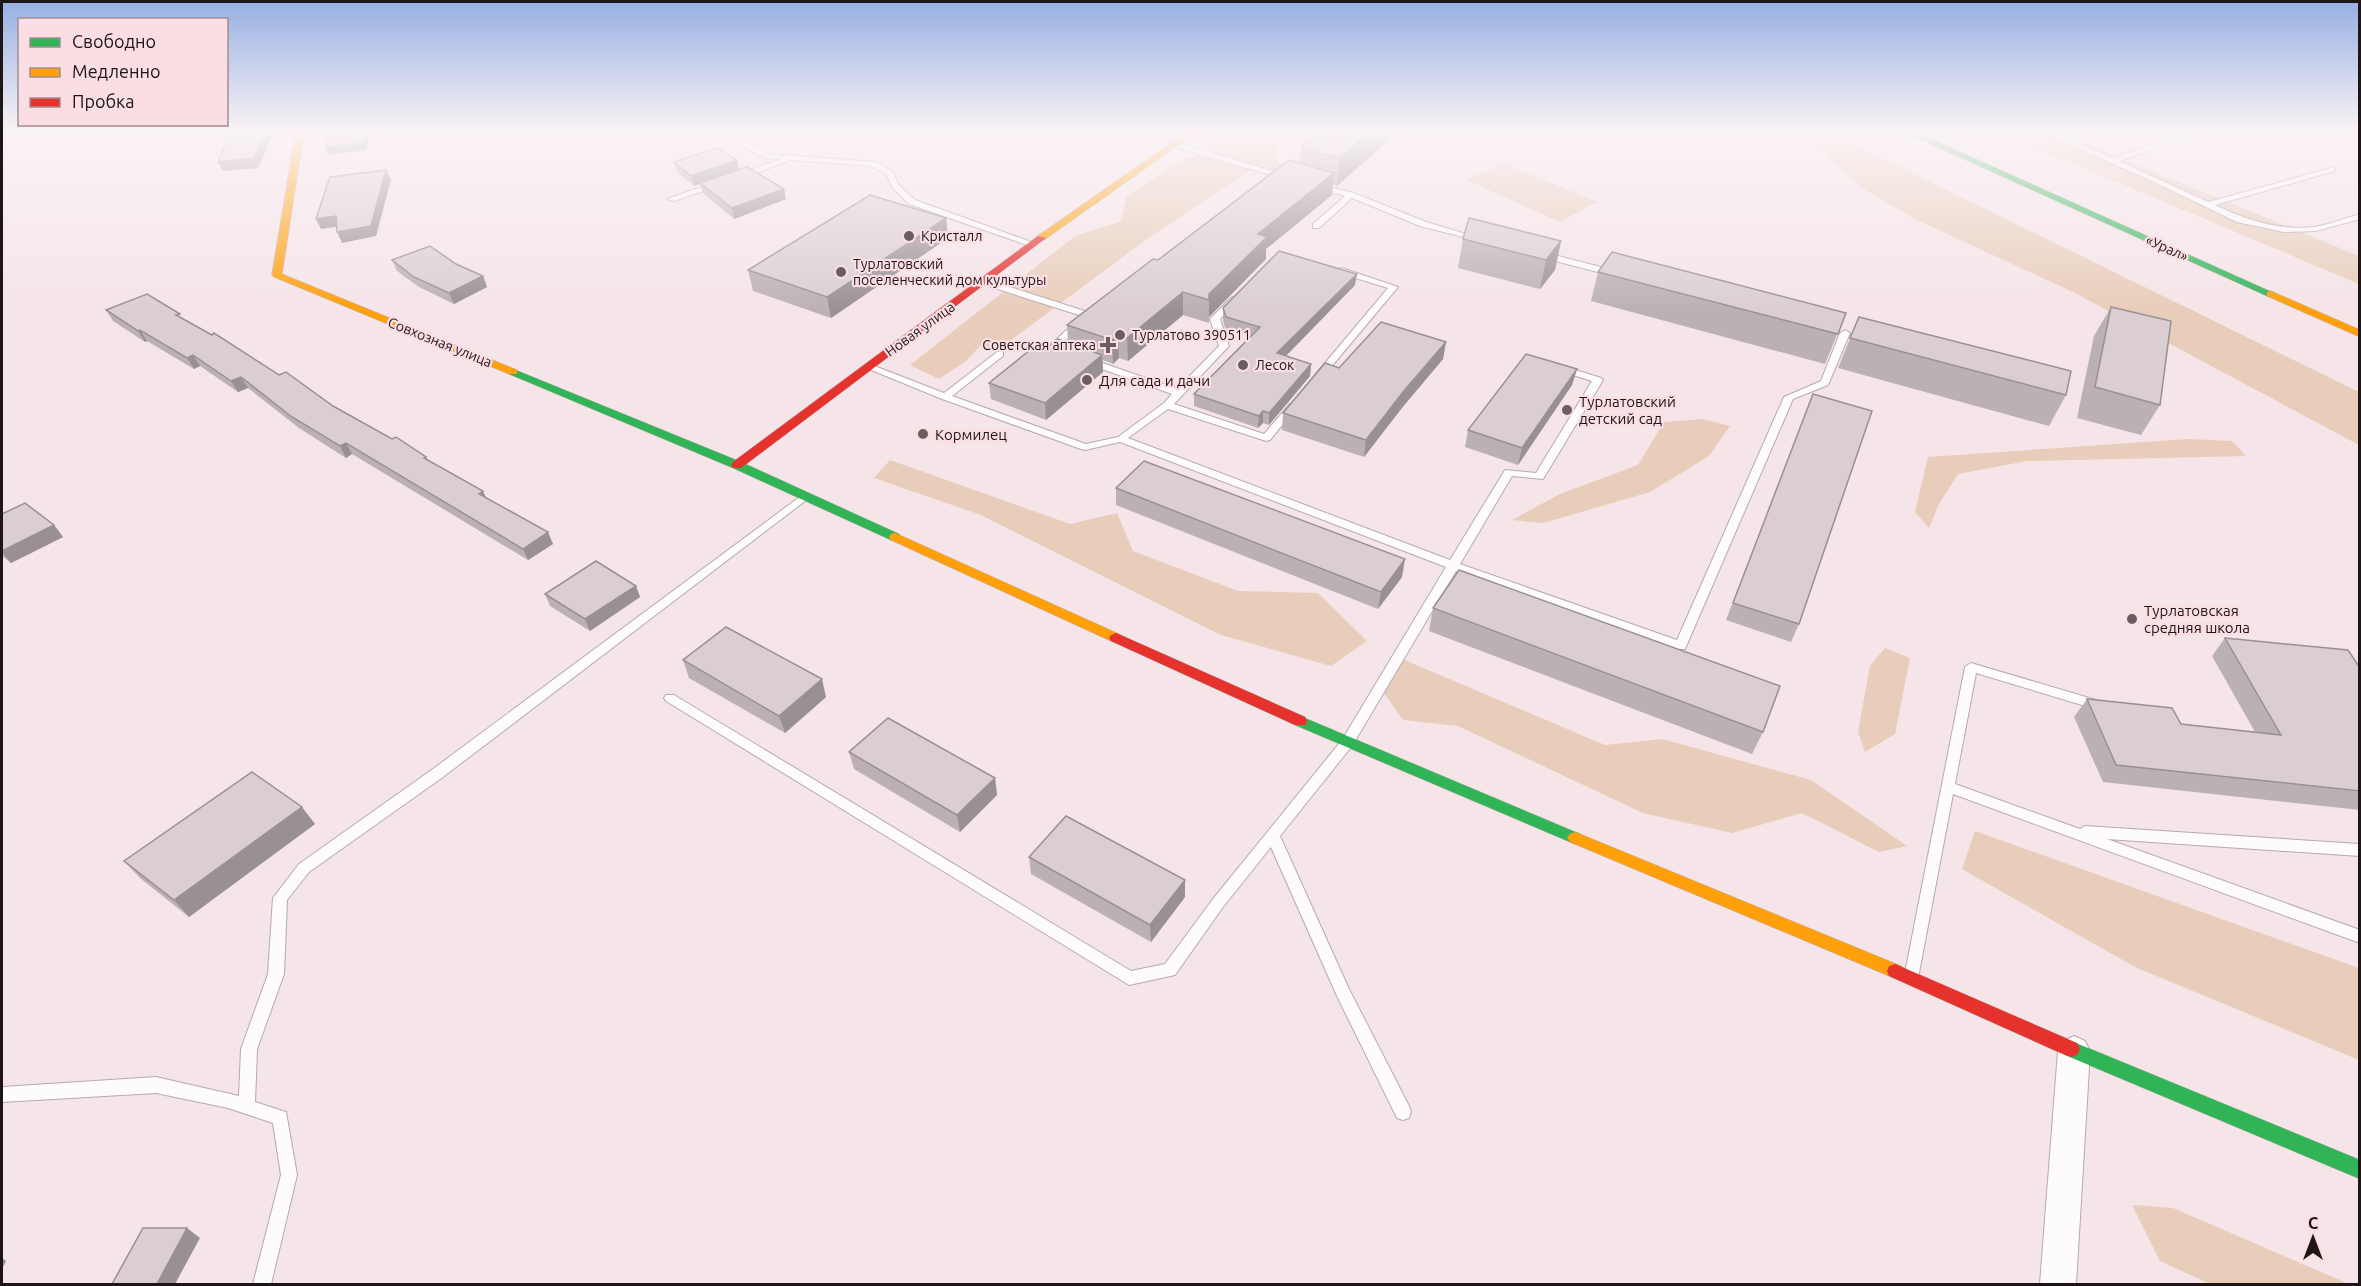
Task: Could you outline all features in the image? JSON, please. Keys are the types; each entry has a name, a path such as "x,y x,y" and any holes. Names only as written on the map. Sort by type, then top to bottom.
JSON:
{"main road":[{"name":"Совхозная улица","path":"290,192 277,275 737,465"},
{"name":"Новая улица","path":"737,465 1033,244 1108,192"},
{"name":"«Урал»","path":"2042,192 2360,334"},
{"path":"737,465 1347,743 1911,977 2074,1051 2360,1170"}],"street":[{"path":"2058,1284 2074,1051"}],"lane":[{"path":"671,199 693,192"},
{"path":"902,192 912,202 1033,244"},
{"path":"1339,192 1423,224 1492,242"},
{"path":"2181,192 2240,220 2284,230 2316,229 2360,216"},
{"path":"2208,204 2250,192"},
{"path":"1316,226 1350,195"},
{"path":"1537,254 1617,274"},
{"path":"1311,384 1394,287 1326,266"},
{"path":"985,282 1088,315 1052,348 1062,351"},
{"path":"869,367 1085,447 1121,439 1167,405 1224,346 1215,319 1240,294"},
{"path":"1121,439 1455,566 1681,646 1789,397 1825,383 1845,333"},
{"path":"945,397 1000,354"},
{"path":"1073,355 1179,393"},
{"path":"670,698 1129,978 1170,970 1218,903 1347,743 1455,566 1509,472 1539,477 1598,380 1547,365"},
{"path":"1167,405 1266,438 1304,393"},
{"path":"247,1107 249,1049 276,974 280,898 304,868 438,773 805,496"},
{"path":"1911,977 1971,667 2092,703"},
{"path":"1949,788 2360,937"},
{"path":"2069,831 2360,850"},
{"path":"1273,835 1342,991 1403,1112"},
{"path":"2,1095 156,1085 228,1100 280,1118 289,1175 262,1284"}],"shaded area":[{"path":"1133,192 1217,192 1147,239 999,349 980,346 966,361 939,379 910,365 1075,236 1120,222 1127,196"},
{"path":"1493,192 1573,192 1597,202 1560,222"},
{"path":"1869,192 1951,192 2359,392 2359,445 2073,292 1917,220"},
{"path":"2141,192 2203,192 2359,256 2359,284"},
{"path":"1703,419 1730,426 1709,456 1650,492 1543,523 1512,520 1560,494 1638,465 1664,422"},
{"path":"2189,439 2232,441 2246,456 2027,461 1958,474 1939,504 1929,528 1915,512 1928,457"},
{"path":"890,460 1070,524 1117,513 1133,551 1238,591 1318,593 1367,641 1331,666 1221,635 981,515 874,478"},
{"path":"1885,648 1910,658 1895,734 1865,752 1858,732 1870,666"},
{"path":"1402,659 1605,745 1662,739 1811,780 1907,846 1879,852 1802,813 1732,833 1643,813 1458,726 1403,720 1379,686"},
{"path":"1975,831 2359,968 2359,1060 2135,967 1962,869"},
{"path":"2132,1205 2173,1208 2349,1284 2210,1284 2160,1261"}],"building":[{"path":"325,192 380,192 371,226 337,232 336,216 316,219"},
{"path":"712,192 776,192 732,208"},
{"path":"1247,192 1310,192 1258,234 1267,237 1209,294 1209,300 1183,292 1127,338 1118,335 1112,340 1067,325 1153,259 1158,260"},
{"path":"870,195 946,218 827,297 748,270"},
{"path":"1469,218 1561,241 1546,260 1463,239"},
{"path":"430,246 456,264 483,276 449,293 414,277 392,260"},
{"path":"1279,251 1357,274 1277,353 1311,364 1269,413 1263,411 1259,416 1194,394 1260,327 1226,317 1223,308"},
{"path":"1612,252 1846,313 1838,334 1598,272"},
{"path":"147,294 180,314 176,315 212,335 214,333 279,375 286,372 333,406 392,439 396,437 426,457 424,458 483,491 479,494 548,532 523,549 346,443 340,446 292,417 241,377 231,381 193,355 187,358 106,310"},
{"path":"2111,307 2171,321 2160,405 2095,387"},
{"path":"1859,317 2071,371 2066,395 1850,338"},
{"path":"1381,322 1446,342 1366,440 1283,413 1325,363 1339,368"},
{"path":"1058,339 1102,355 1045,403 989,383 1040,342 1049,346"},
{"path":"1526,354 1577,369 1522,448 1468,430"},
{"path":"1813,394 1872,411 1799,624 1733,603"},
{"path":"1144,461 1405,559 1381,592 1116,488"},
{"path":"25,503 54,525 2,551 2,514"},
{"path":"596,561 636,586 585,619 545,594"},
{"path":"1459,570 1780,686 1763,732 1433,608"},
{"path":"726,627 822,679 779,716 683,660"},
{"path":"2225,638 2348,650 2360,668 2360,791 2116,765 2087,699 2172,708 2181,724 2281,735"},
{"path":"888,718 995,778 957,815 849,752"},
{"path":"252,772 302,807 174,900 124,861"},
{"path":"1066,816 1185,880 1150,925 1029,857"},
{"path":"143,1228 187,1228 157,1284 112,1284"}],"traffic: fast":[{"path":"2042,192 2271,294"},
{"path":"513,372 737,465 895,537"},
{"path":"1300,721 1575,838"},
{"path":"2071,1049 2360,1170"}],"traffic: slow":[{"path":"290,192 277,275 513,372"},
{"path":"1041,238 1107,192"},
{"path":"2271,294 2360,334"},
{"path":"895,537 1116,638"},
{"path":"1575,838 1895,971"}],"traffic: jam":[{"path":"737,465 1041,238"},
{"path":"1116,638 1300,721"},
{"path":"1895,971 2071,1049"}],"place":[{"name":"Кристалл","path":"909,236"},
{"name":"Турлатовский поселенческий дом культуры","path":"841,272"},
{"name":"Турлатово 390511","path":"1120,335"},
{"name":"Советская аптека","path":"1108,345"},
{"name":"Лесок","path":"1243,365"},
{"name":"Для сада и дачи","path":"1087,380"},
{"name":"Турлатовский детский сад","path":"1567,410"},
{"name":"Кормилец","path":"923,434"},
{"name":"Турлатовская средняя школа","path":"2132,619"}]}
